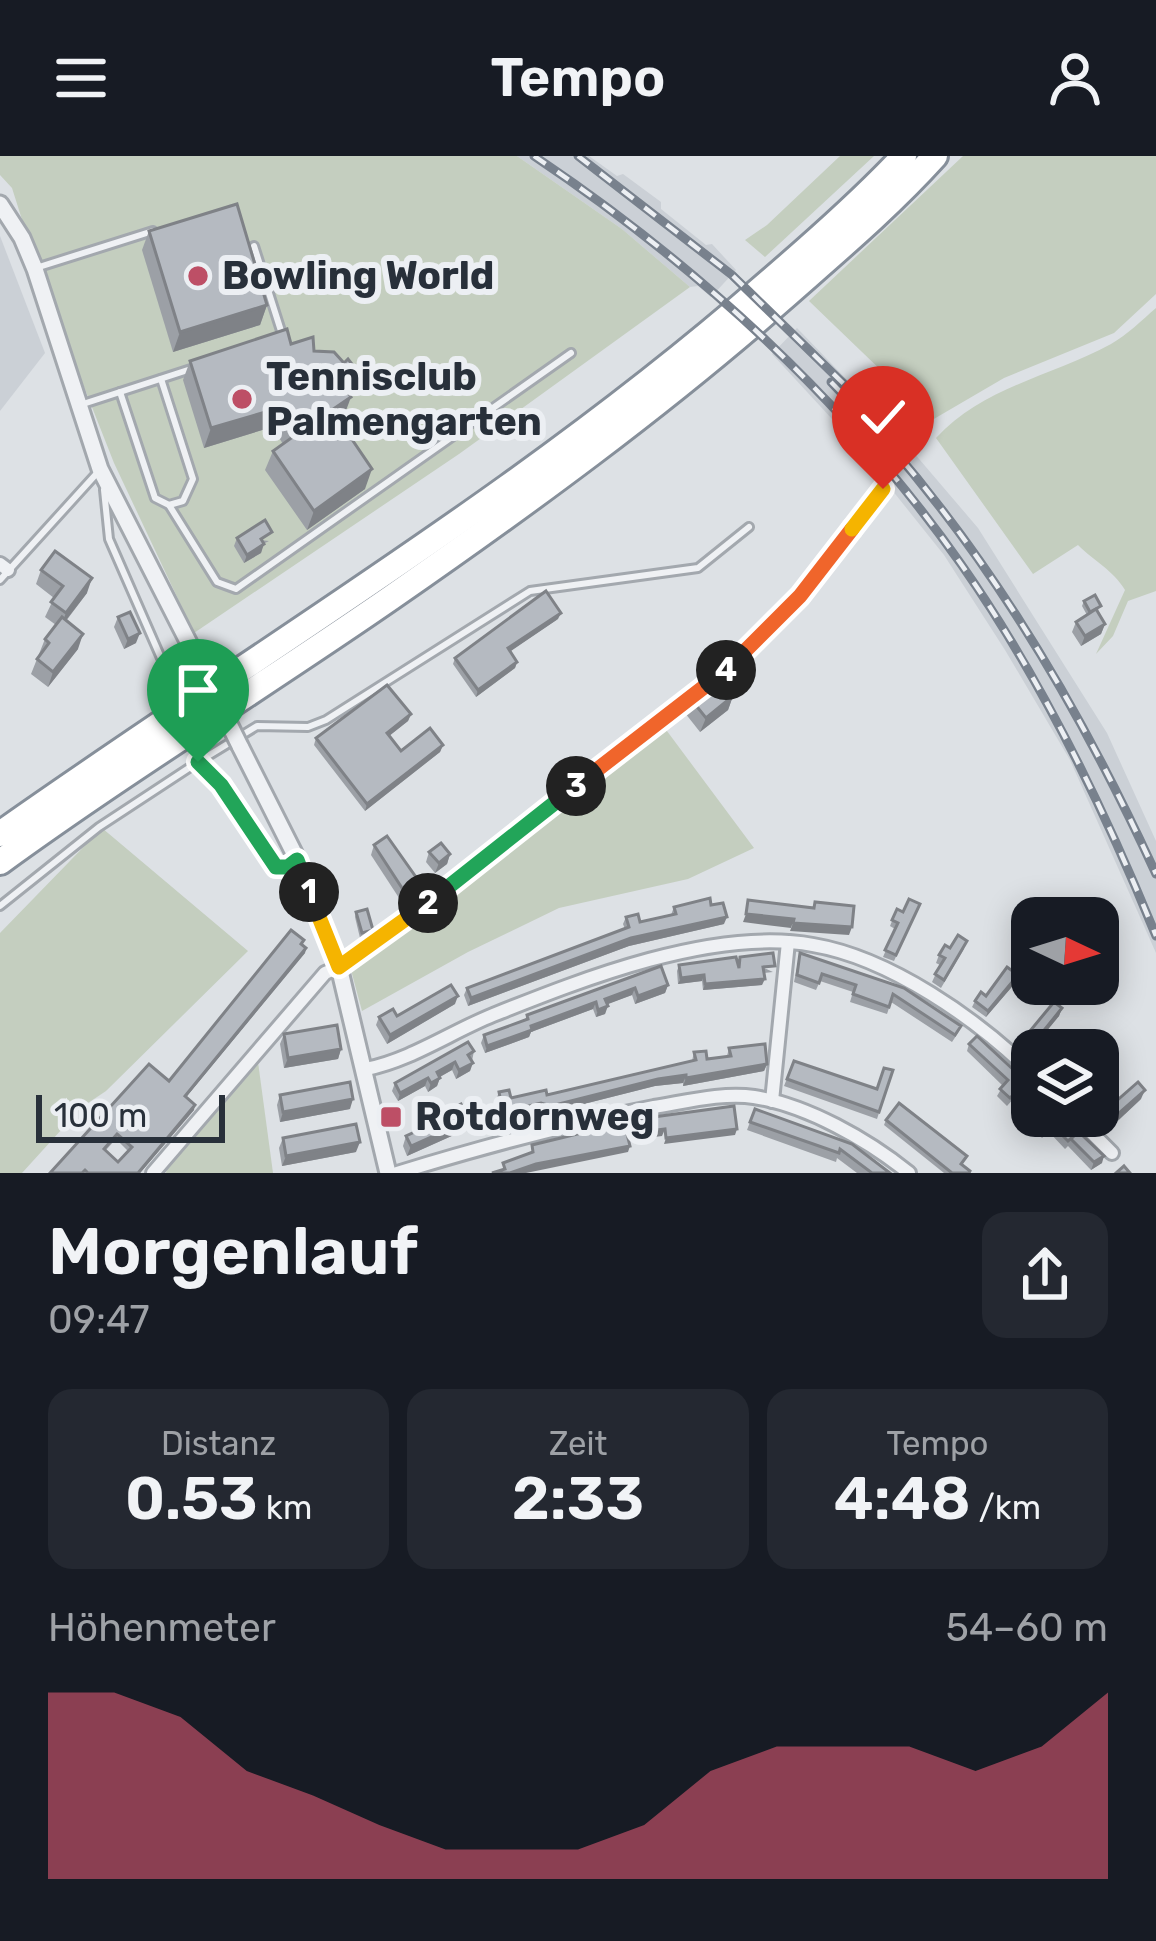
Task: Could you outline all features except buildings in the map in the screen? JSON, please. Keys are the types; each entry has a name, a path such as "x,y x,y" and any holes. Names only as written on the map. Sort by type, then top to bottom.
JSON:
{"highway":[{"path":"0,834 373,583 589,428 700,342 904,156"},
{"path":"0,862 130,769 392,597 600,448 748,329 934,156"}],"street":[{"path":"0,204 35,268 100,469 297,860 339,967 393,1173 585,1120 683,1102 749,1096 872,1143 909,1173"},
{"path":"366,1069 633,962 788,942 839,952 891,973 945,1003 1011,1056"},
{"path":"772,1101 788,942"},
{"path":"153,1173 325,973 339,967"},
{"path":"1096,1137 1112,1153"}],"lane":[{"path":"35,268 166,227"},
{"path":"254,246 284,339"},
{"path":"120,392 155,498 170,505 217,582 236,589 571,353"},
{"path":"79,405 202,366"},
{"path":"161,379 193,479 186,499 170,505"},
{"path":"3,571 100,469"},
{"path":"100,469 109,539 161,658"},
{"path":"339,967 420,910 719,676 800,596 883,489"},
{"path":"0,906 99,827 248,730 263,725 308,727 326,720 530,591 698,568 748,527"},
{"path":"198,762 221,785 276,867 288,867 297,860"}],"shaded area":[{"path":"517,156 589,156 661,202 661,209 706,245 712,244 736,270 711,297 698,286 690,287 622,229"},
{"path":"0,236 45,353 0,411"},
{"path":"797,328 885,419 978,528 1107,733 1156,841 1156,953 1070,760 1005,650 944,555 856,445 772,354"}],"green space":[{"path":"0,156 517,156 622,229 690,287 459,454 194,633 114,463 38,270 12,188 0,175"},
{"path":"840,156 874,156 765,257 745,240 767,225"},
{"path":"963,156 1156,156 1156,294 1114,333 1004,378 927,423 888,377 809,301"},
{"path":"1156,308 1156,591 1128,601 1113,636 1096,654 1125,590 1120,583 1078,545 1033,574 936,438 996,394 1111,344"},
{"path":"664,727 754,848 688,879 559,908 362,1011 351,970"},
{"path":"102,828 248,951 106,1091 82,1107 22,1173 0,1173 0,933"},
{"path":"258,1062 273,1173 166,1173 167,1169"}],"railway":[{"path":"534,156 654,243 766,340 870,448 917,505 990,607 1044,698 1093,792 1156,936"},
{"path":"578,156 732,275 849,389"},
{"path":"831,382 930,494 1015,614 1090,741 1156,874"}],"place":[{"name":"Bowling World","path":"198,276"},
{"name":"Tennisclub Palmengarten","path":"242,399"},
{"name":"Rotdornweg","path":"391,1117"}],"route":[{"path":"198,762 221,785 276,867 288,867 297,860 339,967 420,910 719,676 800,596 883,489"}]}
